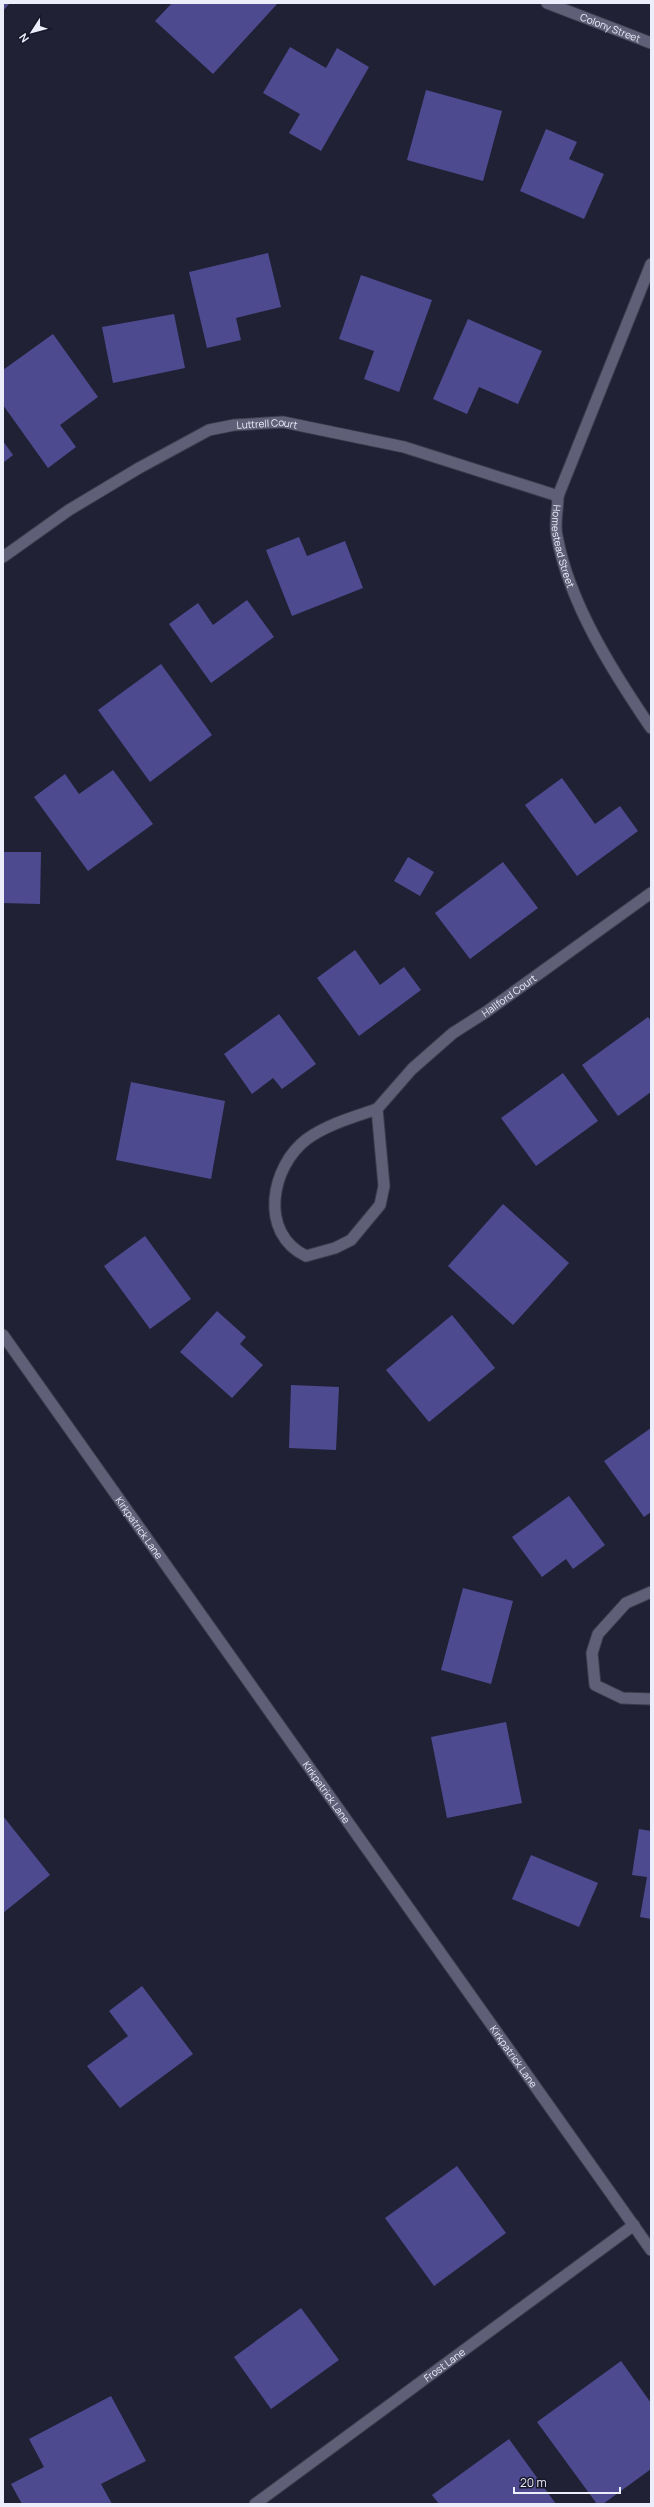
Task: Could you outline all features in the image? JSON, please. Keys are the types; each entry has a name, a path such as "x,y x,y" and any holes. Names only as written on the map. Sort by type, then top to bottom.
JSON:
{"street":[{"name":"Colony Street","path":"547,3 651,43"},
{"name":"Homestead Street","path":"651,264 558,496 556,534 569,580 612,671 651,728"},
{"name":"Luttrell Court","path":"3,557 69,510 139,468 209,430 234,425 283,422 404,447 558,496"},
{"name":"Hallford Court","path":"377,1109 412,1069 453,1033 486,1012 651,893"},
{"path":"377,1109 384,1186 380,1205 350,1240 335,1248 306,1256 294,1251 279,1230 275,1216 275,1187 292,1155 307,1139 338,1122 377,1109"},
{"name":"Kirkpatrick Lane","path":"3,1335 651,2250"},
{"path":"651,1592 626,1603 598,1634 592,1653 595,1685 622,1698 651,1699"},
{"name":"Frost Lane","path":"255,2504 634,2225"}],"building":[{"path":"3,3 10,3 3,11"},
{"path":"172,3 278,3 213,74 155,21"},
{"path":"290,47 326,68 337,48 369,67 321,151 289,133 300,114 263,93"},
{"path":"426,90 502,111 483,181 407,160"},
{"path":"546,129 577,142 569,159 604,174 584,219 520,191"},
{"path":"268,253 281,307 236,318 241,340 207,348 189,272"},
{"path":"361,275 432,300 399,392 364,379 374,351 339,339"},
{"path":"174,314 185,368 113,383 102,327"},
{"path":"468,319 542,351 518,404 479,387 467,414 433,399"},
{"path":"53,334 98,397 60,425 76,447 48,468 3,405 3,370"},
{"path":"3,441 13,455 3,463"},
{"path":"299,537 307,556 345,541 363,588 292,616 266,550"},
{"path":"247,600 274,637 211,683 169,624 198,603 213,625"},
{"path":"161,664 212,735 150,782 98,710"},
{"path":"113,770 153,824 88,871 34,797 65,774 79,794"},
{"path":"562,778 595,824 620,806 638,831 577,876 525,805"},
{"path":"3,852 41,852 40,904 3,903"},
{"path":"408,857 434,872 420,896 394,881"},
{"path":"503,862 538,908 470,959 435,913"},
{"path":"355,950 380,985 404,967 421,990 359,1036 317,978"},
{"path":"279,1014 316,1064 282,1089 273,1078 252,1094 224,1054"},
{"path":"648,1017 651,1021 651,1092 618,1116 582,1065"},
{"path":"563,1073 598,1121 536,1166 501,1118"},
{"path":"131,1082 225,1101 211,1179 116,1160"},
{"path":"503,1204 569,1263 513,1325 448,1266"},
{"path":"145,1236 191,1299 150,1329 104,1266"},
{"path":"217,1311 246,1337 240,1344 263,1365 232,1398 180,1352"},
{"path":"452,1315 495,1368 429,1422 386,1370"},
{"path":"291,1385 339,1387 336,1450 289,1448"},
{"path":"651,1428 651,1512 644,1517 604,1461"},
{"path":"569,1496 605,1545 573,1569 566,1559 542,1577 512,1537"},
{"path":"463,1588 513,1601 491,1684 441,1670"},
{"path":"506,1722 522,1803 447,1818 431,1737"},
{"path":"3,1816 50,1875 3,1913"},
{"path":"639,1829 651,1831 651,1919 640,1917 647,1877 632,1875"},
{"path":"531,1855 598,1883 579,1927 512,1899"},
{"path":"142,1986 193,2054 120,2108 87,2066 128,2036 109,2011"},
{"path":"457,2166 506,2233 434,2286 385,2218"},
{"path":"301,2308 339,2360 271,2409 234,2357"},
{"path":"621,2361 651,2403 651,2469 603,2504 597,2504 537,2422"},
{"path":"111,2396 146,2461 101,2484 112,2504 22,2504 11,2484 44,2467 29,2439"},
{"path":"509,2439 556,2504 439,2504 432,2495"}]}
